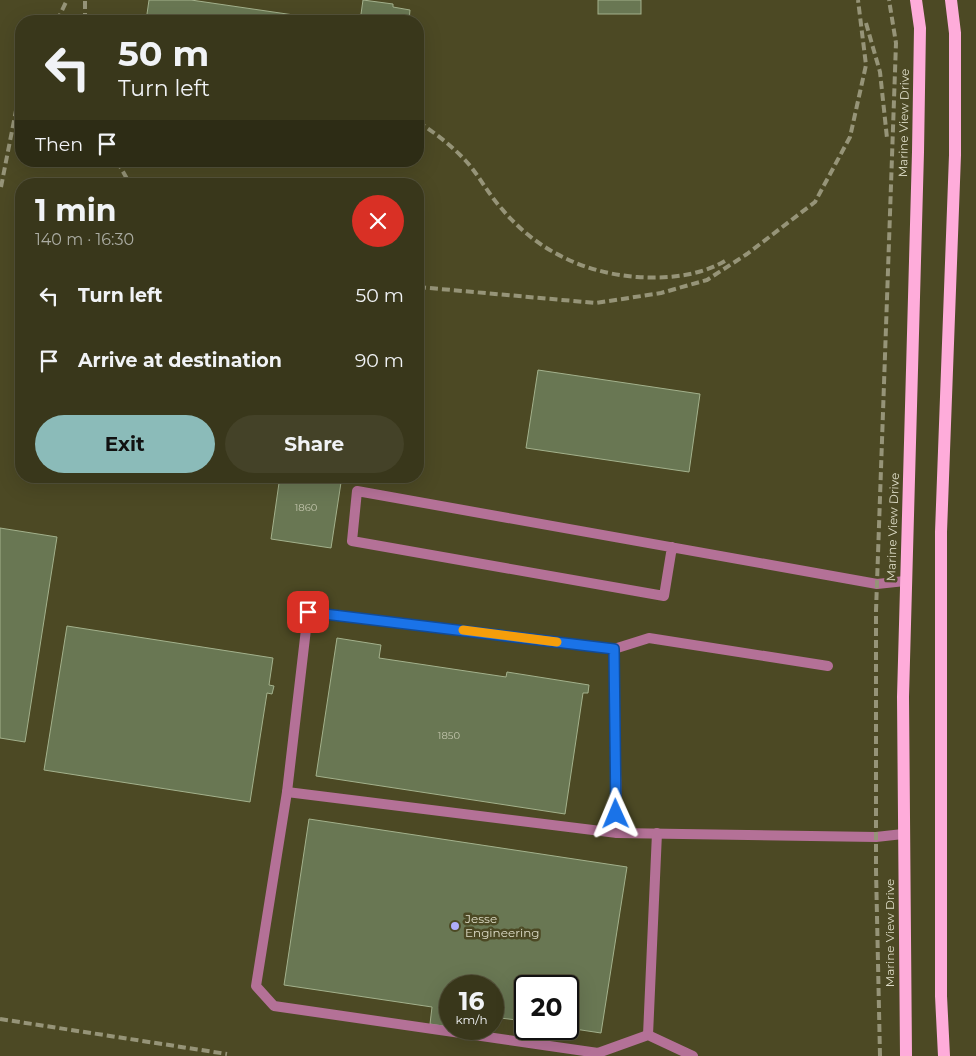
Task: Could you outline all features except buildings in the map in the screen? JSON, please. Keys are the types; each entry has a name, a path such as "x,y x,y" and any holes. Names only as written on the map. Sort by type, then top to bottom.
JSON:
{"main road":[{"name":"Marine View Drive","path":"906,1056 903,834 905,581 918,152 920,28 916,0"},
{"path":"944,1056 941,977 941,532 955,155 955,33 951,0"}],"lane":[{"path":"672,547 664,596 352,541 357,491 672,547 876,584 905,581"},
{"path":"692,1056 648,1035 598,1053 274,1006 256,986 287,792 308,612 614,649 649,638 828,666"},
{"path":"614,649 617,833"},
{"path":"287,792 617,833 876,837 903,834"},
{"path":"648,1035 657,833"}],"railway":[{"path":"60,15 67,0"},
{"path":"85,0 85,15"},
{"path":"424,288 596,303 661,293 707,280 747,254 815,202 850,137 866,65 858,0"},
{"path":"880,1056 876,870 876,611 896,43 889,0"},
{"path":"866,23 880,72 887,138"},
{"path":"1,187 15,116"},
{"path":"424,126 465,160 515,224 562,257 580,265 617,275 648,278 694,273 725,261"},
{"path":"120,167 127,178"},
{"path":"0,1019 227,1054"}],"slow traffic":[{"path":"463,630 557,642"}],"place":[{"name":"Jesse Engineering","path":"455,926"}],"route":[{"path":"308,612 614,649 616,814"}]}
